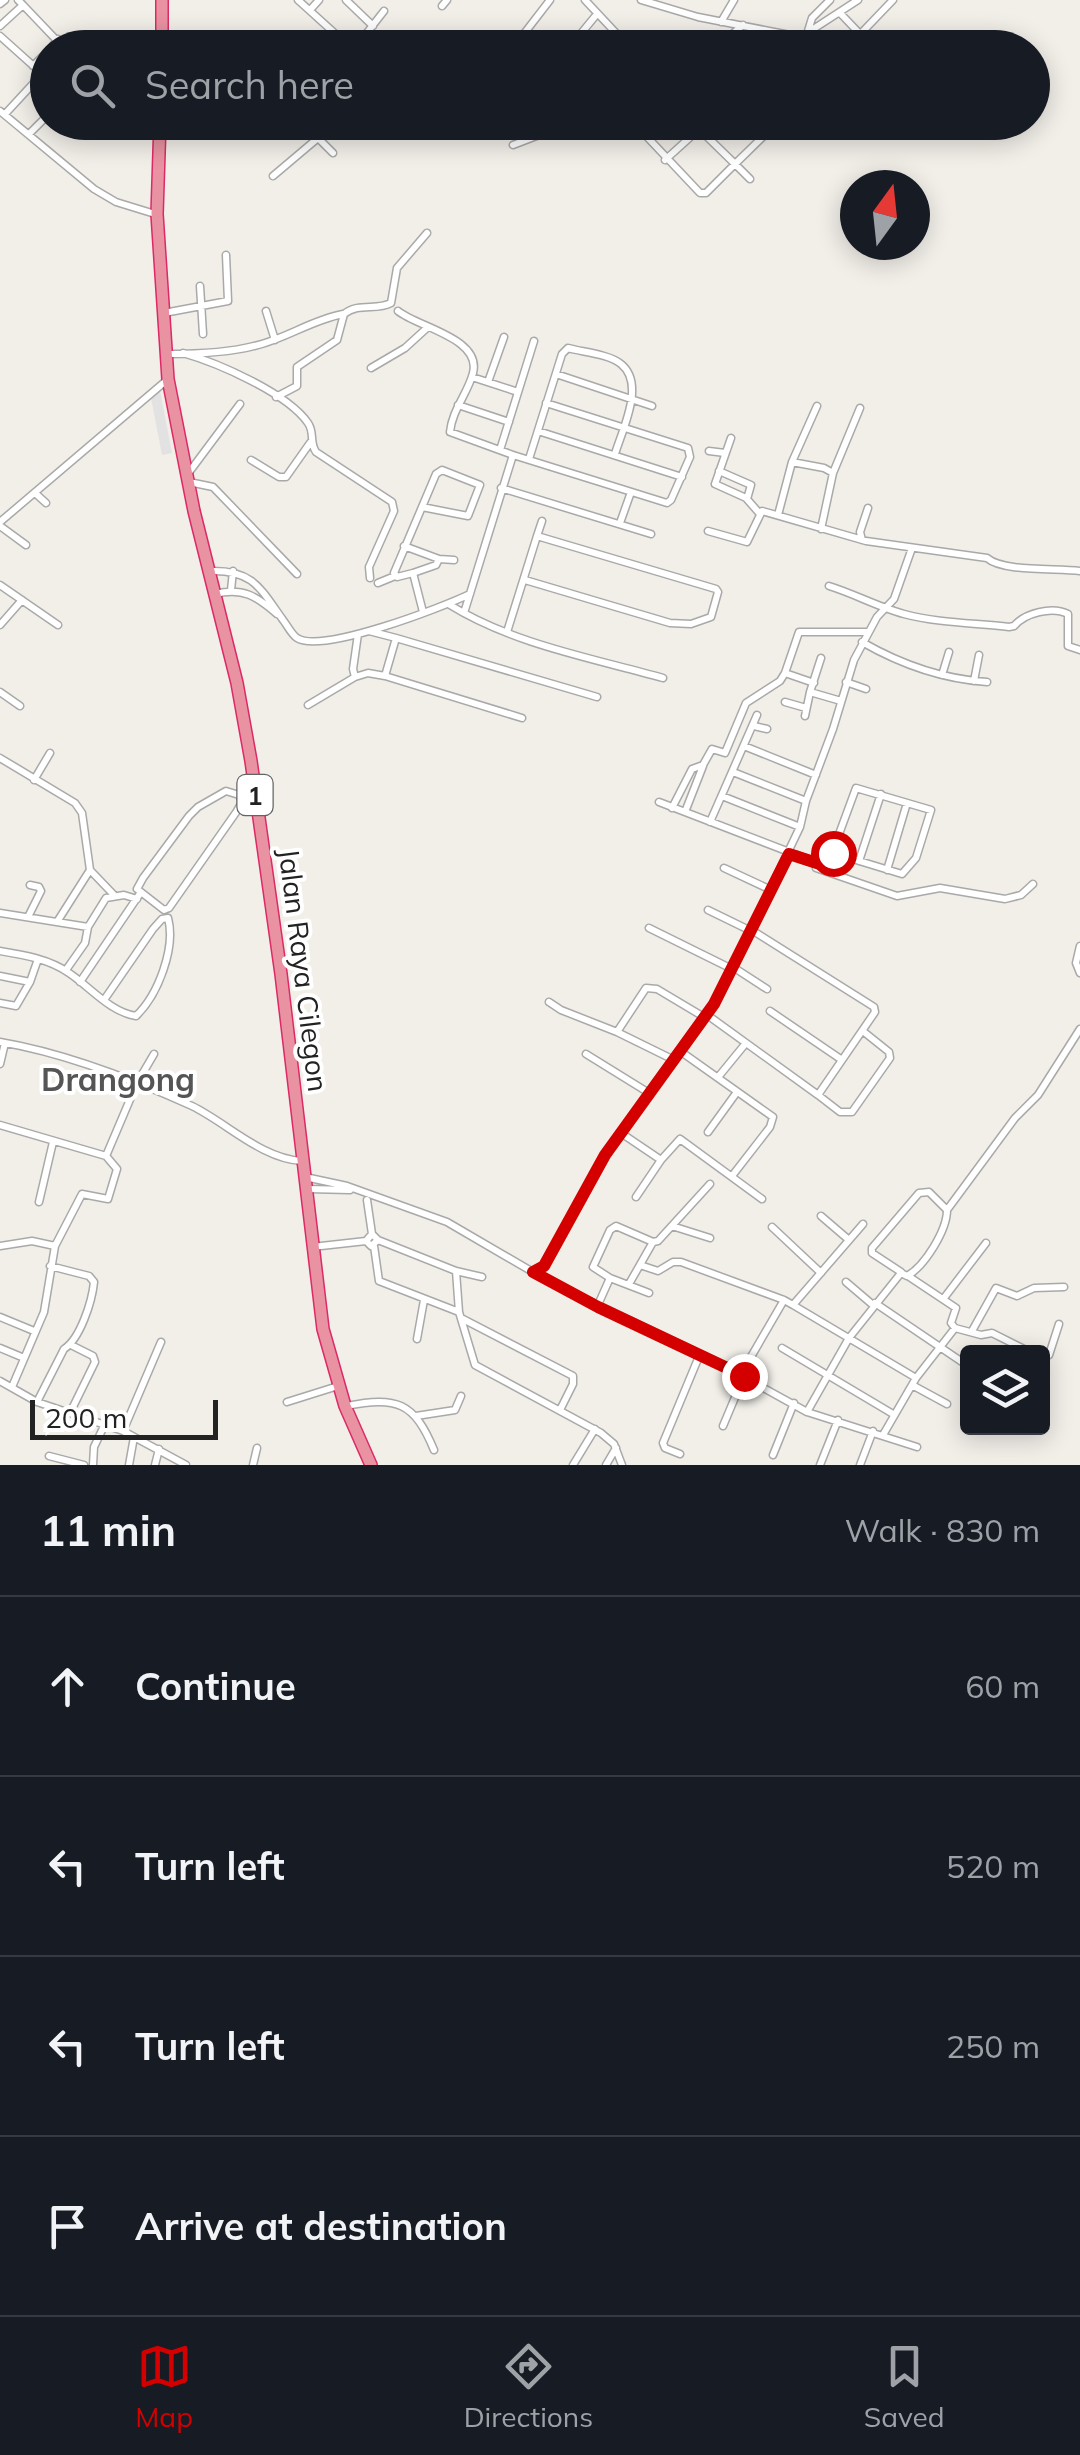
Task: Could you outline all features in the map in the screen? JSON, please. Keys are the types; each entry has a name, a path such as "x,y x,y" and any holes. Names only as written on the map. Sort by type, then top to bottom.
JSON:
{"highway":[{"path":"162,0 162,30"},
{"name":"Jalan Raya Cilegon","path":"159,140 157,214 168,379 187,478 237,684 281,974 323,1329 345,1406 371,1465"}],"street":[{"path":"298,0 333,30"},
{"path":"310,10 318,0"},
{"path":"346,0 373,26"},
{"path":"527,30 550,0"},
{"path":"585,0 613,30"},
{"path":"641,0 721,22 777,30"},
{"path":"721,22 734,0"},
{"path":"806,30 814,15 830,0"},
{"path":"812,30 840,13 847,3 858,0"},
{"path":"864,30 893,0"},
{"path":"0,26 21,3 48,30"},
{"path":"369,30 384,11"},
{"path":"840,13 856,30"},
{"path":"584,30 598,14"},
{"path":"737,30 744,24"},
{"path":"0,36 30,63"},
{"path":"29,134 2,112 30,89"},
{"path":"36,140 104,195 157,214"},
{"path":"273,176 316,140"},
{"path":"320,140 333,153"},
{"path":"513,145 526,140"},
{"path":"648,140 703,194 760,140"},
{"path":"665,160 687,140"},
{"path":"709,140 750,179"},
{"path":"166,354 254,346 359,307 383,307 391,303 396,268 427,233"},
{"path":"163,313 228,301 226,255"},
{"path":"200,286 203,334"},
{"path":"266,311 274,340"},
{"path":"398,311 449,335 464,348 475,366 450,432 668,503 682,478 690,456 688,448 546,402"},
{"path":"276,397 297,386 297,367 303,361 337,340 344,314"},
{"path":"371,368 404,348 428,327"},
{"path":"488,382 504,337"},
{"path":"500,450 534,342"},
{"path":"529,459 562,354 568,348 616,362 630,379 632,399 615,454"},
{"path":"183,354 222,366 276,397 312,428 310,442 286,477 279,477 251,460"},
{"path":"556,374 652,406"},
{"path":"472,377 518,392"},
{"path":"26,544 0,524 168,379"},
{"path":"240,404 187,478 213,487 297,574"},
{"path":"458,405 509,422"},
{"path":"778,516 792,462 816,406"},
{"path":"821,530 833,473 860,408"},
{"path":"538,430 682,478"},
{"path":"714,484 731,438"},
{"path":"310,442 316,452 393,503 394,510 369,567 370,578"},
{"path":"708,452 725,453"},
{"path":"464,613 513,455"},
{"path":"792,462 833,473"},
{"path":"395,576 404,546 438,471 480,485 468,516 422,507"},
{"path":"719,471 752,484 747,499"},
{"path":"702,480 747,499 760,514"},
{"path":"502,488 650,534"},
{"path":"620,523 631,492"},
{"path":"34,493 46,504"},
{"path":"862,540 860,532 868,508"},
{"path":"708,531 747,542 762,511 862,540 987,558 992,563 1080,571"},
{"path":"507,632 542,522"},
{"path":"525,580 670,622 703,620 715,609 716,588 538,536"},
{"path":"404,546 454,560"},
{"path":"533,1272 544,1266 621,1133 705,1016 732,968 800,827 862,642 894,599 912,548"},
{"path":"378,582 436,565 440,559"},
{"path":"210,572 233,571 253,581 302,640 369,632 470,594"},
{"path":"231,590 233,571"},
{"path":"413,573 422,612"},
{"path":"0,585 58,625"},
{"path":"829,586 928,619 1008,627 1022,617 1061,610 1068,614 1068,646 1080,650"},
{"path":"215,594 231,590 252,594 281,618"},
{"path":"0,626 22,600"},
{"path":"449,604 507,632 663,678"},
{"path":"726,752 746,702 780,681 802,630 868,632"},
{"path":"369,632 598,698"},
{"path":"355,677 358,634"},
{"path":"385,676 396,638"},
{"path":"862,642 899,662 942,675 987,682"},
{"path":"942,675 948,652"},
{"path":"974,681 979,655"},
{"path":"785,702 805,712 821,658"},
{"path":"785,673 814,682"},
{"path":"308,705 355,677 368,674 522,718"},
{"path":"846,682 866,689"},
{"path":"0,692 20,706"},
{"path":"810,692 842,702"},
{"path":"710,822 757,716"},
{"path":"754,726 767,730"},
{"path":"744,746 816,774"},
{"path":"684,812 712,748 738,758"},
{"path":"34,780 50,753"},
{"path":"0,758 80,807 90,870 115,896"},
{"path":"672,808 690,770 703,765"},
{"path":"733,772 806,801"},
{"path":"788,856 826,866 855,788 932,812 914,862 902,874 833,853"},
{"path":"80,982 138,896 142,878 198,807 226,791 239,795 254,790"},
{"path":"859,862 881,794"},
{"path":"104,1000 237,811 242,802 239,795"},
{"path":"722,796 800,827"},
{"path":"659,802 897,896 940,888 1014,898 1033,884"},
{"path":"887,870 907,803"},
{"path":"724,868 769,889"},
{"path":"57,922 90,870"},
{"path":"28,917 41,892 30,884"},
{"path":"0,952 38,959 66,970 132,1016 141,1012 156,987 167,952 170,920 138,896 106,898 88,927 85,943 66,970"},
{"path":"708,910 750,930 874,1007 864,1032 818,1095"},
{"path":"0,913 88,927"},
{"path":"649,928 767,989"},
{"path":"1080,946 1076,963 1080,973"},
{"path":"0,1003 16,1006 38,959"},
{"path":"0,976 30,982"},
{"path":"617,1032 646,988 657,989 746,1042 840,1112 852,1112 890,1058 889,1052 864,1032"},
{"path":"549,1002 674,1060"},
{"path":"770,1011 842,1060"},
{"path":"807,1412 849,1338 874,1304 904,1274 920,1266 944,1226 947,1210 1015,1118 1038,1094 1080,1029"},
{"path":"719,1076 746,1042"},
{"path":"0,1064 2,1043 137,1083 194,1107 270,1152 302,1161"},
{"path":"680,1052 719,1076 773,1120 732,1176"},
{"path":"106,1156 137,1083 154,1054"},
{"path":"586,1054 649,1093"},
{"path":"708,1132 737,1092"},
{"path":"0,1125 106,1156 117,1168 109,1198 79,1195 70,1222 55,1246 46,1304 12,1387"},
{"path":"621,1133 661,1160"},
{"path":"636,1197 680,1139 762,1199"},
{"path":"39,1202 54,1142"},
{"path":"306,1183 356,1190 447,1222 598,1307 742,1375 807,1412 917,1447"},
{"path":"629,1284 653,1242 710,1184"},
{"path":"947,1210 928,1192 919,1193 872,1249 872,1254 956,1308 951,1323 956,1328 996,1334 1017,1345"},
{"path":"367,1200 377,1279 460,1315 573,1376 574,1384 560,1410"},
{"path":"820,1216 849,1240"},
{"path":"793,1305 862,1224"},
{"path":"649,1293 593,1268 612,1228 619,1225 653,1242"},
{"path":"672,1226 710,1238"},
{"path":"772,1226 821,1273"},
{"path":"312,1247 372,1240 482,1277"},
{"path":"0,1246 32,1241 55,1246"},
{"path":"944,1298 986,1243"},
{"path":"640,1265 658,1271 681,1262 784,1300 947,1404"},
{"path":"37,1402 64,1349 71,1345 90,1303 93,1280 50,1266"},
{"path":"456,1271 460,1315 475,1365 594,1429 616,1448 622,1463 636,1465"},
{"path":"598,1307 610,1278"},
{"path":"846,1282 960,1360"},
{"path":"972,1331 996,1288 1018,1296 1034,1288 1064,1287"},
{"path":"417,1340 424,1300"},
{"path":"723,1426 742,1375 784,1300"},
{"path":"0,1317 34,1331"},
{"path":"1050,1351 1059,1324"},
{"path":"883,1435 914,1381 956,1328"},
{"path":"123,1431 161,1342"},
{"path":"70,1413 96,1362 93,1356 71,1345"},
{"path":"0,1348 24,1358"},
{"path":"782,1348 893,1414"},
{"path":"680,1454 665,1448 663,1443 700,1354"},
{"path":"0,1381 37,1402 123,1431 183,1464"},
{"path":"287,1402 338,1386"},
{"path":"416,1416 456,1410 462,1396"},
{"path":"345,1406 395,1402 416,1416 434,1450"},
{"path":"773,1455 794,1403"},
{"path":"820,1465 838,1420"},
{"path":"93,1465 94,1447 104,1426"},
{"path":"573,1465 594,1429"},
{"path":"860,1465 873,1431"},
{"path":"129,1465 134,1437"},
{"path":"253,1465 257,1448"},
{"path":"606,1465 616,1448"},
{"path":"155,1465 159,1449"},
{"path":"49,1456 84,1465"}],"shaded area":[{"path":"160,391 172,453 162,455 151,398"}],"district":[{"name":"Drangong","path":"118,1079"}],"route":[{"path":"744,1376 533,1272 544,1266 605,1155 714,1004 789,854 826,866 833,853"}]}
